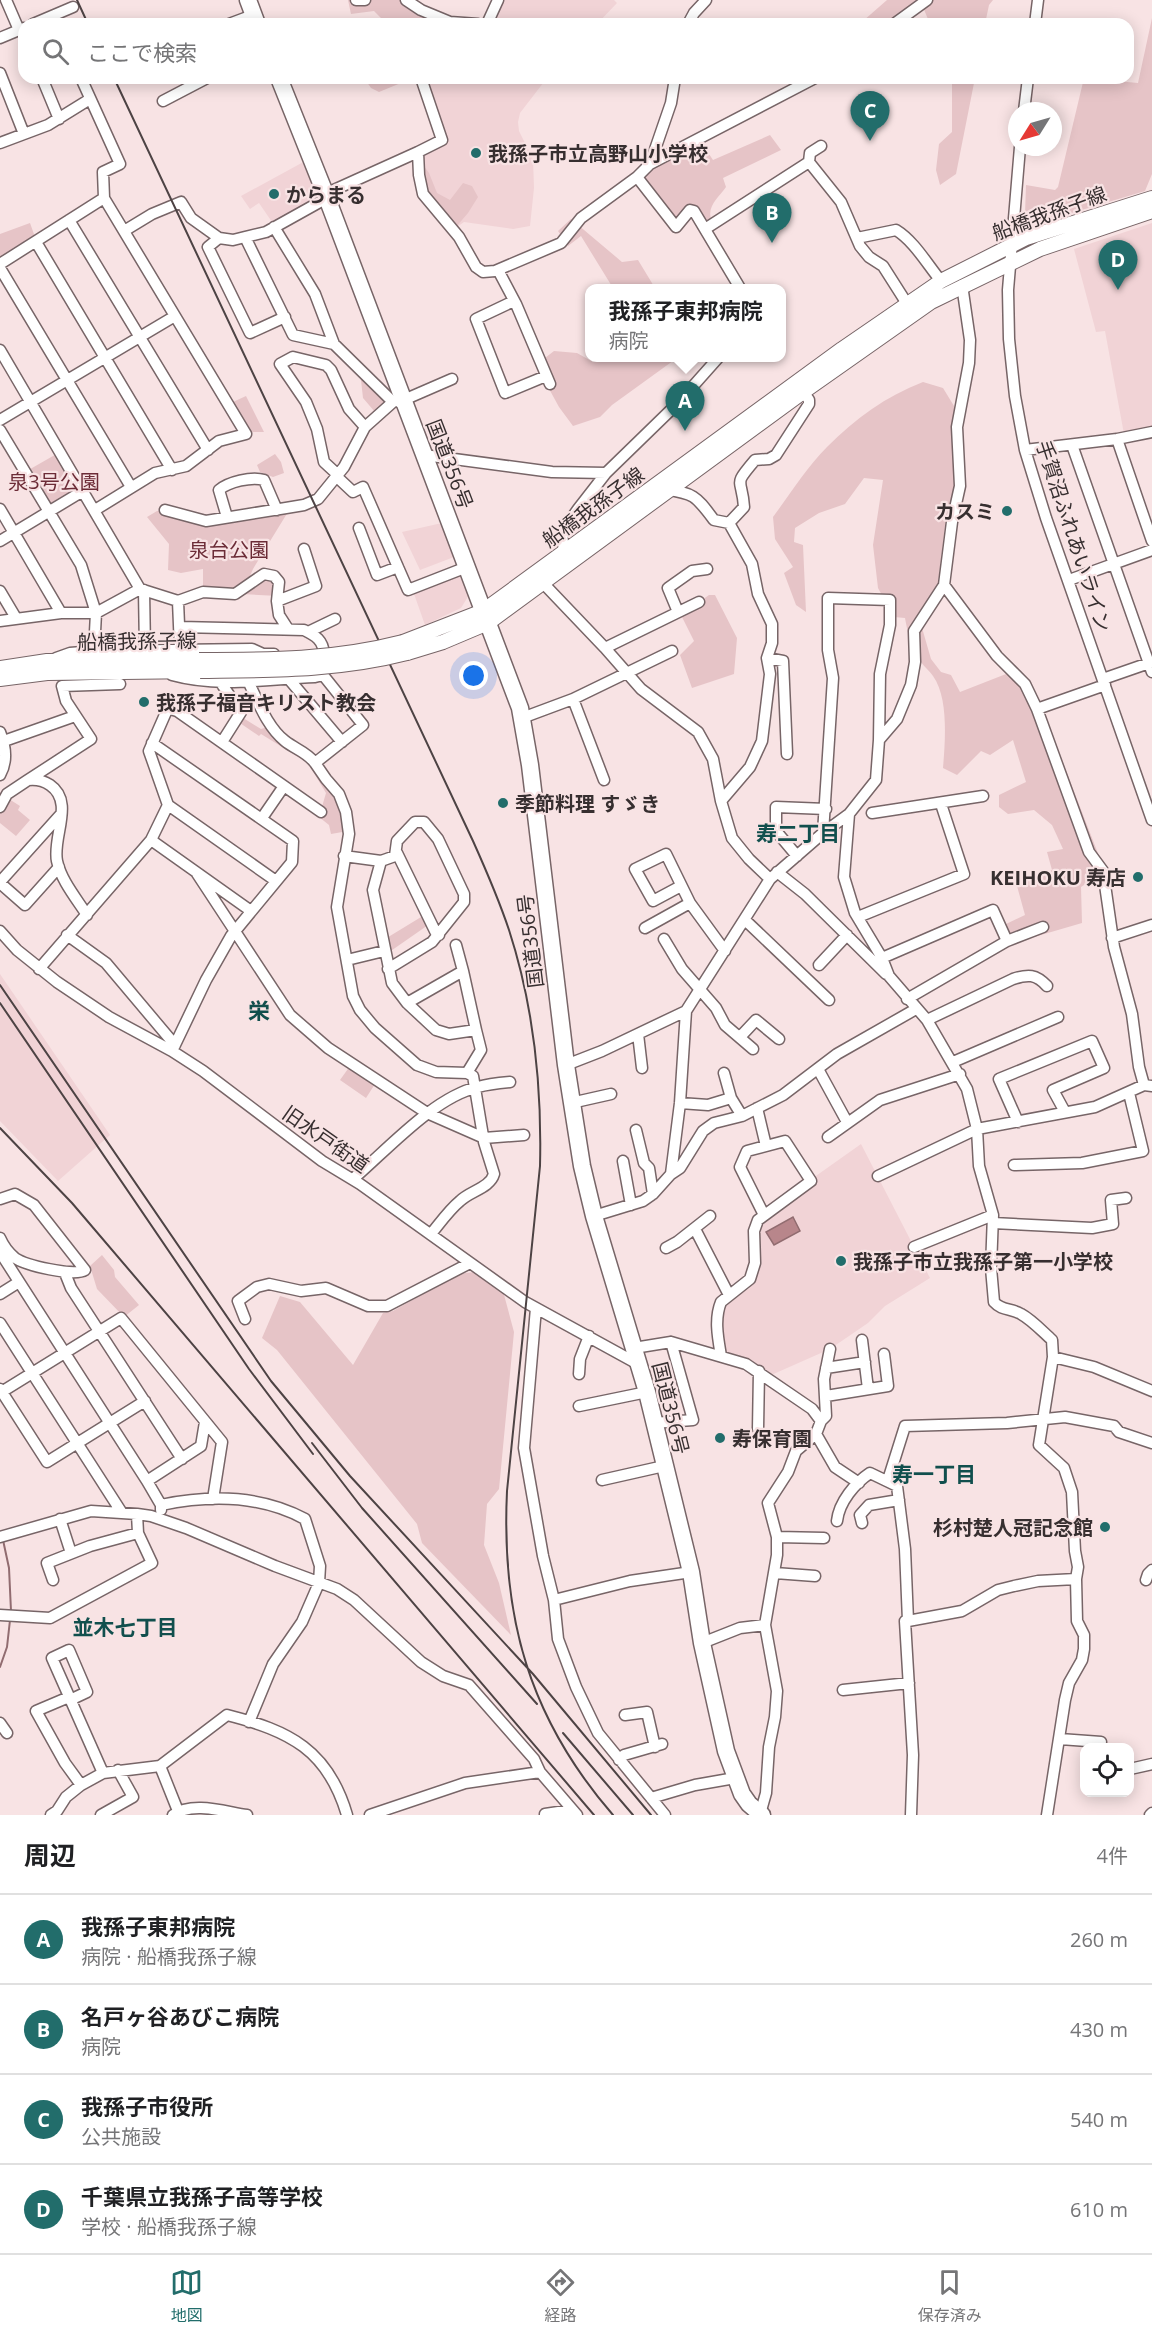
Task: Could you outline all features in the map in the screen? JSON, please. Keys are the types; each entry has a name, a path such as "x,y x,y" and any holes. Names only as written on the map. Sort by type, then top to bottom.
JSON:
{"highway":[{"name":"国道356号","path":"281,84 326,196 398,402 424,455 510,680 522,718 530,765 571,1103 582,1166 594,1216 647,1392 691,1572 702,1643 726,1751 735,1778 749,1804 761,1814"}],"main road":[{"name":"船橋我孫子線","path":"486,617 564,553 910,308 941,281 1011,244 1066,224 1152,198"},
{"name":"船橋我孫子線","path":"910,308 1072,236 1152,211"},
{"name":"船橋我孫子線","path":"0,680 46,673 161,672 199,666 313,658 405,648 486,617 543,583 670,490 800,387"},
{"name":"船橋我孫子線","path":"0,668 47,661 199,666"}],"street":[{"path":"6,0 18,22"},
{"path":"356,0 365,0"},
{"path":"406,0 421,10 442,18"},
{"path":"490,18 498,0"},
{"path":"691,18 706,0"},
{"path":"902,18 927,0"},
{"path":"1036,18 1038,0"},
{"path":"57,18 73,7"},
{"path":"0,38 18,31"},
{"path":"0,73 24,134"},
{"path":"44,84 59,119"},
{"path":"84,84 120,164 103,172 104,198 246,434 219,441 186,466 155,473 95,510"},
{"path":"163,101 196,84"},
{"path":"124,231 152,214 181,202 191,218 219,238 233,240 266,232 326,196 442,140 423,84"},
{"path":"650,164 671,103 674,84"},
{"path":"418,152 419,175 425,197 459,237 477,267 485,272 498,270 561,243 581,218 637,177 650,164 803,84"},
{"path":"1025,102 1027,84"},
{"path":"0,143 59,119 90,99"},
{"path":"821,146 810,153 809,162 841,201 865,253 883,266 910,308"},
{"name":"手賀沼ふれあいライン","path":"1019,156 1009,263 1009,339 1015,396 1025,450 1046,518 1152,820"},
{"path":"705,229 809,162"},
{"path":"637,177 676,227 690,210 694,211 738,284"},
{"path":"104,198 0,266 131,487"},
{"path":"69,220 208,450"},
{"path":"274,226 315,294 334,344 398,402"},
{"path":"857,238 896,230 908,237 923,260 941,281"},
{"path":"245,237 293,335 334,344"},
{"path":"219,238 208,247 250,333 285,317"},
{"path":"36,242 172,470"},
{"path":"498,270 514,301 548,380 506,393 476,319 514,301"},
{"path":"879,740 897,719 911,685 915,662 914,631 944,585 952,522 960,486 957,426 969,363 969,332 962,285"},
{"path":"0,420 175,316"},
{"path":"0,350 142,590 145,650"},
{"path":"365,427 349,409 335,376 326,365 293,357 280,364 306,402 317,429 324,462 352,492 363,487 408,590 467,567"},
{"path":"564,553 562,542 564,528 606,473 678,403 714,362"},
{"path":"165,510 206,521 304,505 318,499 337,475 365,427 398,402 452,379"},
{"path":"729,523 742,512 744,507 738,482 741,476 755,460 769,459 786,442 809,404 809,400 800,387"},
{"path":"0,430 81,565 96,613 94,651"},
{"path":"1025,450 1117,439 1152,432"},
{"path":"1117,439 1152,541"},
{"path":"1037,709 1151,666 1072,445"},
{"path":"424,455 552,472 606,473"},
{"path":"227,518 219,490 224,485 257,478 264,480 277,510"},
{"path":"653,488 688,493 697,498 714,520 729,523 752,564 758,594 772,624 772,643 767,658 770,674 762,741 750,767 721,801"},
{"path":"0,541 83,491"},
{"path":"0,509 61,613"},
{"path":"359,528 377,575 398,567"},
{"path":"277,601 316,586 304,549"},
{"path":"1069,580 1152,550"},
{"path":"678,612 668,588 692,572 707,568"},
{"path":"0,621 61,613 96,613 142,590 178,601 203,592 235,594 264,574 274,576 279,582 277,601 279,615 288,629"},
{"path":"543,583 641,689 698,732 713,759 721,801 732,838 749,859 805,894 889,976 927,1020 968,1089 977,1129 979,1166 993,1219 991,1268 994,1302 1005,1310 1019,1312 1052,1340 1053,1358 1039,1445 1064,1468 1072,1492 1078,1567 1077,1621 1084,1635 1084,1649 1082,1660 1069,1683 1047,1815"},
{"path":"878,1176 977,1129 1095,1107 1148,1086 1112,938 1103,871 1089,852 1037,709 1025,684 997,656 944,585"},
{"path":"0,591 16,618"},
{"path":"671,1174 680,1103 686,1011 774,875 849,814 876,780 880,674 890,625 890,600 828,598 828,650 833,678 823,833"},
{"path":"178,601 180,649"},
{"path":"605,648 699,602"},
{"path":"308,632 335,619"},
{"path":"180,627 288,629 317,636 323,646 323,675 363,725 315,763"},
{"path":"47,661 70,654 94,651 252,649 263,654 324,654"},
{"path":"522,718 573,699 672,651"},
{"path":"767,658 783,661 787,754"},
{"path":"161,672 186,679 221,683 323,675"},
{"path":"288,678 342,742"},
{"path":"248,681 273,729 285,741 309,755 339,794 349,834 337,907 353,996 360,1010 383,1035 417,1065 436,1072 467,1073 473,1076 484,1138 494,1174 493,1179 460,1201 431,1234"},
{"path":"221,683 241,712 222,742"},
{"path":"0,807 4,791 28,780 91,739 66,701 62,686 120,684"},
{"path":"573,699 604,780"},
{"path":"276,881 168,805 150,751 165,714 170,709 222,742 321,812"},
{"path":"0,775 6,764 2,736 75,716"},
{"path":"68,935 106,963 173,1048 206,980 235,931 292,862 293,841 152,743"},
{"path":"28,780 45,782 56,789 62,801 56,851 59,867 87,915"},
{"path":"262,818 284,786"},
{"path":"1141,790 1152,787"},
{"path":"872,813 983,796"},
{"path":"858,917 964,874 940,804"},
{"path":"39,969 151,840 168,805"},
{"path":"797,856 777,831 777,807 826,809"},
{"path":"59,867 25,905 0,883 61,814"},
{"path":"849,814 844,878 855,913 882,958 889,976"},
{"path":"388,969 432,942 439,935 464,902 464,894 438,839 424,822 415,822 397,841 397,853 439,935"},
{"path":"151,840 251,911"},
{"path":"344,856 381,861 397,853"},
{"path":"681,886 653,901 635,869 666,854 690,903 725,951"},
{"path":"381,861 373,890 392,983 407,1003 436,1030 449,1034 476,1030"},
{"path":"196,872 290,1015 337,1054 427,1113 484,1138 524,1136"},
{"path":"645,928 690,903"},
{"path":"882,958 993,910 1007,941"},
{"path":"745,920 829,1000"},
{"path":"1112,938 1152,925"},
{"path":"907,999 1007,941 1043,927"},
{"name":"旧水戸街道","path":"0,931 39,969 109,1017 173,1048 322,1161 353,1179 536,1308 640,1365"},
{"path":"819,965 847,935"},
{"path":"664,939 682,969 716,1008 726,1025 753,1049"},
{"path":"456,945 481,1050 467,1073"},
{"path":"347,960 384,951"},
{"path":"407,1003 463,970"},
{"path":"927,1020 1026,975 1038,976 1047,986"},
{"path":"594,1216 631,1205 652,1194 680,1168 703,1131 714,1122 742,1116 783,1095 837,1054 916,1009"},
{"path":"566,1065 686,1011"},
{"path":"953,1062 1058,1017"},
{"path":"740,1037 756,1020 779,1039"},
{"path":"638,1034 642,1068"},
{"path":"1018,1122 999,1079 1092,1041 1104,1068 1053,1090 1065,1112"},
{"path":"818,1069 847,1122"},
{"path":"723,1073 731,1098 742,1116"},
{"path":"828,1137 880,1100 960,1074"},
{"path":"353,1179 427,1113 444,1101 476,1087 510,1082"},
{"path":"1014,1165 1082,1163 1143,1151 1129,1093"},
{"path":"571,1103 611,1094"},
{"path":"680,1103 708,1105 731,1098"},
{"path":"757,1108 766,1146"},
{"path":"636,1130 644,1162 649,1168 652,1194"},
{"path":"721,1356 717,1334 720,1302 750,1279 755,1263 754,1231 758,1220 811,1181 785,1141 747,1150 741,1167 764,1215"},
{"path":"623,1161 631,1205"},
{"path":"0,1199 15,1194 34,1204 85,1270 80,1273 65,1273 16,1259 0,1238"},
{"path":"914,1247 993,1219 1092,1228 1113,1224 1111,1200 1126,1198"},
{"path":"666,1248 710,1216"},
{"path":"695,1229 729,1295"},
{"path":"0,1252 147,1481 161,1505 160,1519"},
{"path":"245,1319 238,1301 264,1285 275,1284 301,1291 326,1288 360,1303 387,1306 470,1263"},
{"path":"65,1273 71,1288 182,1459"},
{"path":"0,1294 19,1282"},
{"path":"536,1308 524,1448 543,1556 554,1600 554,1618 561,1653 591,1721 619,1760 665,1815"},
{"path":"145,1401 47,1462 1,1391 121,1318 222,1442 213,1499"},
{"path":"0,1323 33,1371 122,1513"},
{"path":"579,1374 580,1359 589,1336"},
{"path":"862,1340 868,1389"},
{"path":"654,1423 693,1420 671,1342"},
{"path":"604,1344 671,1342 746,1364 812,1409 821,1421"},
{"path":"761,1814 766,1793 769,1747 777,1691 765,1625 775,1573 777,1537 768,1503 788,1472 796,1451 816,1434 821,1421 826,1416 824,1379 830,1349"},
{"path":"826,1396 888,1386 884,1354"},
{"path":"1053,1358 1094,1366 1152,1390"},
{"path":"826,1368 865,1362"},
{"path":"758,1429 759,1371"},
{"path":"579,1406 647,1392"},
{"path":"888,1480 904,1426 1042,1421 1065,1417 1114,1426 1119,1432 1152,1443"},
{"path":"147,1481 201,1446 205,1422"},
{"path":"816,1434 835,1467 859,1483"},
{"path":"602,1480 664,1467"},
{"path":"837,1521 838,1511 850,1491 870,1473 897,1486 906,1560 908,1622"},
{"path":"161,1505 236,1498 271,1505 305,1519 320,1566 319,1582 302,1622 273,1664 249,1722"},
{"path":"862,1523 860,1515 869,1505 899,1500"},
{"path":"3,1536 91,1511 137,1514 160,1519 344,1592 421,1662 443,1676 469,1684 534,1759 540,1772 574,1812"},
{"path":"2,1615 50,1618 152,1563 138,1533 137,1514"},
{"path":"60,1519 71,1553"},
{"path":"53,1580 47,1563 71,1553 138,1533"},
{"path":"777,1537 824,1538"},
{"path":"554,1600 630,1581 691,1572"},
{"path":"775,1573 815,1576"},
{"path":"911,1815 913,1755 905,1621 962,1611 998,1590 1014,1586 1038,1581 1077,1580"},
{"path":"702,1643 740,1628 765,1625"},
{"path":"843,1690 909,1683"},
{"path":"81,1785 65,1763 36,1711 69,1698 103,1773"},
{"path":"619,1760 624,1755 659,1745 647,1712 625,1714"},
{"path":"51,1815 57,1811 66,1797 81,1785 103,1773 160,1766 227,1715 281,1733 311,1751 333,1777 347,1815"},
{"path":"0,1723 7,1733"},
{"path":"1060,1739 1101,1742"},
{"path":"1134,1768 1152,1764"},
{"path":"160,1766 180,1813 198,1808 248,1815"},
{"path":"101,1815 133,1797 118,1770"},
{"path":"370,1815 465,1783 540,1772"},
{"path":"651,1798 695,1785 735,1778"},
{"path":"545,1814 574,1812"}],"shaded area":[{"path":"502,0 614,0 617,3 603,18 493,18"},
{"name":"我孫子市立高野山小学校","path":"426,84 542,84 520,113 518,122 519,131 533,159 534,188 530,226 513,229 464,222 457,227 425,194 421,154 448,139 443,132"},
{"path":"307,160 319,192 317,198 272,222 259,203 250,209 241,196"},
{"path":"1152,223 1152,428 1124,434 1105,331 1096,332 1074,249"},
{"path":"442,523 454,557 420,570 402,532"},
{"path":"459,572 469,595 461,608 425,625 413,591"},
{"path":"0,974 110,1135 58,1181 0,1121"},
{"name":"我孫子市立我孫子第一小学校","path":"861,1144 930,1278 885,1306 868,1323 830,1349 769,1376 726,1355 722,1341 724,1309 729,1301 750,1288 755,1280 759,1266 761,1225 813,1178"},
{"path":"793,1217 800,1231 774,1245 766,1232"}],"green space":[{"path":"348,0 410,0 425,18 381,18 374,11 351,14"},
{"path":"887,0 917,0 903,18 866,18"},
{"path":"920,0 993,0 989,5 986,18 928,18"},
{"path":"1152,18 1152,174 1145,191 1035,224 1025,214 1026,185 1055,190 1058,187 1083,84 1138,83"},
{"path":"368,84 398,84 379,92"},
{"path":"952,84 974,84 956,174 940,185 936,170 939,144 952,132"},
{"path":"770,135 781,150 723,178 726,187 712,206 709,223 705,222 695,207 677,223 642,177 654,164 699,139 713,160"},
{"path":"421,162 429,173 437,193 450,200 463,183 472,186 478,197 456,227 426,195"},
{"path":"571,219 622,262 638,260 653,284 611,284 581,236 568,246 558,231"},
{"path":"30,223 35,237 0,260 0,234"},
{"path":"554,351 577,353 585,358 585,362 671,362 612,405 600,417 573,426 559,407 536,365"},
{"path":"360,371 386,402 375,412 363,398"},
{"path":"923,382 943,388 954,406 961,510 946,517 938,583 918,614 931,659 941,672 951,675 960,692 1006,674 1021,684 1046,719 1099,856 1099,875 1081,887 1082,923 1013,943 1006,924 1025,915 1017,886 1052,870 1047,852 1063,849 1052,825 1034,810 1008,814 999,807 999,795 1026,782 1013,740 990,755 981,751 957,775 943,768 945,721 942,696 932,674 922,664 915,651 905,618 894,617 878,588 873,545 883,480 864,478 845,504 819,513 795,528 794,542 803,545 806,612 796,605 784,573 793,567 775,539 773,517 820,455 872,409 896,394"},
{"path":"246,396 264,432 249,432 233,402"},
{"name":"泉3号公園","path":"60,452 83,491 49,512 25,472"},
{"path":"275,454 281,462 284,473 273,477 260,472 257,465"},
{"name":"泉台公園","path":"291,507 253,569 246,585 274,576 278,596 203,592 203,569 181,573 168,570 169,544 147,517 157,511 165,510 206,521"},
{"path":"709,595 715,595 737,638 734,674 692,688 680,655 694,641 681,615"},
{"path":"240,716 261,729 271,726 309,755 339,794 348,831 331,834 329,825 319,817 326,793 308,763 237,721"},
{"path":"9,799 20,806 18,810 30,820 16,836 0,823 0,813"},
{"path":"426,914 431,923 385,955 385,939"},
{"path":"350,1066 375,1084 366,1098 340,1080"},
{"path":"102,1255 114,1270 115,1277 139,1305 124,1317 97,1289 90,1266"},
{"path":"474,1272 503,1291 514,1332 499,1489 487,1504 484,1545 499,1583 511,1635 422,1543 417,1524 277,1350 262,1338 280,1296 300,1302 353,1365 383,1313 393,1311 458,1274"}],"waterway":[{"path":"3,1540 9,1568 11,1611"},
{"path":"0,1667 7,1647 10,1620"}],"railway":[{"path":"77,0 85,18"},
{"path":"117,84 473,841 501,908 518,959 535,1047 540,1106 540,1166 507,1491 506,1537 509,1581 526,1664 541,1703 560,1741 584,1778 613,1815"},
{"path":"0,985 271,1381 350,1476 533,1674 651,1815"},
{"path":"0,1003 249,1369 313,1454"},
{"path":"0,1128 72,1203 594,1815"},
{"path":"312,1443 362,1508 537,1704"},
{"path":"563,1733 633,1815"}],"place":[{"name":"我孫子市役所","path":"870,141"},
{"name":"我孫子市立高野山小学校","path":"476,153"},
{"name":"からまる","path":"274,194"},
{"name":"名戸ヶ谷あびこ病院","path":"772,243"},
{"name":"千葉県立我孫子高等学校","path":"1118,290"},
{"name":"我孫子東邦病院","path":"685,431"},
{"name":"カスミ","path":"1007,511"},
{"name":"我孫子福音キリスト教会","path":"144,702"},
{"name":"季節料理 すゞき","path":"503,803"},
{"name":"KEIHOKU 寿店","path":"1138,877"},
{"name":"我孫子市立我孫子第一小学校","path":"841,1261"},
{"name":"寿保育園","path":"720,1438"},
{"name":"杉村楚人冠記念館","path":"1105,1527"}],"district":[{"name":"寿二丁目","path":"798,833"},
{"name":"栄","path":"259,1010"},
{"name":"寿一丁目","path":"934,1474"},
{"name":"並木七丁目","path":"125,1627"}]}
